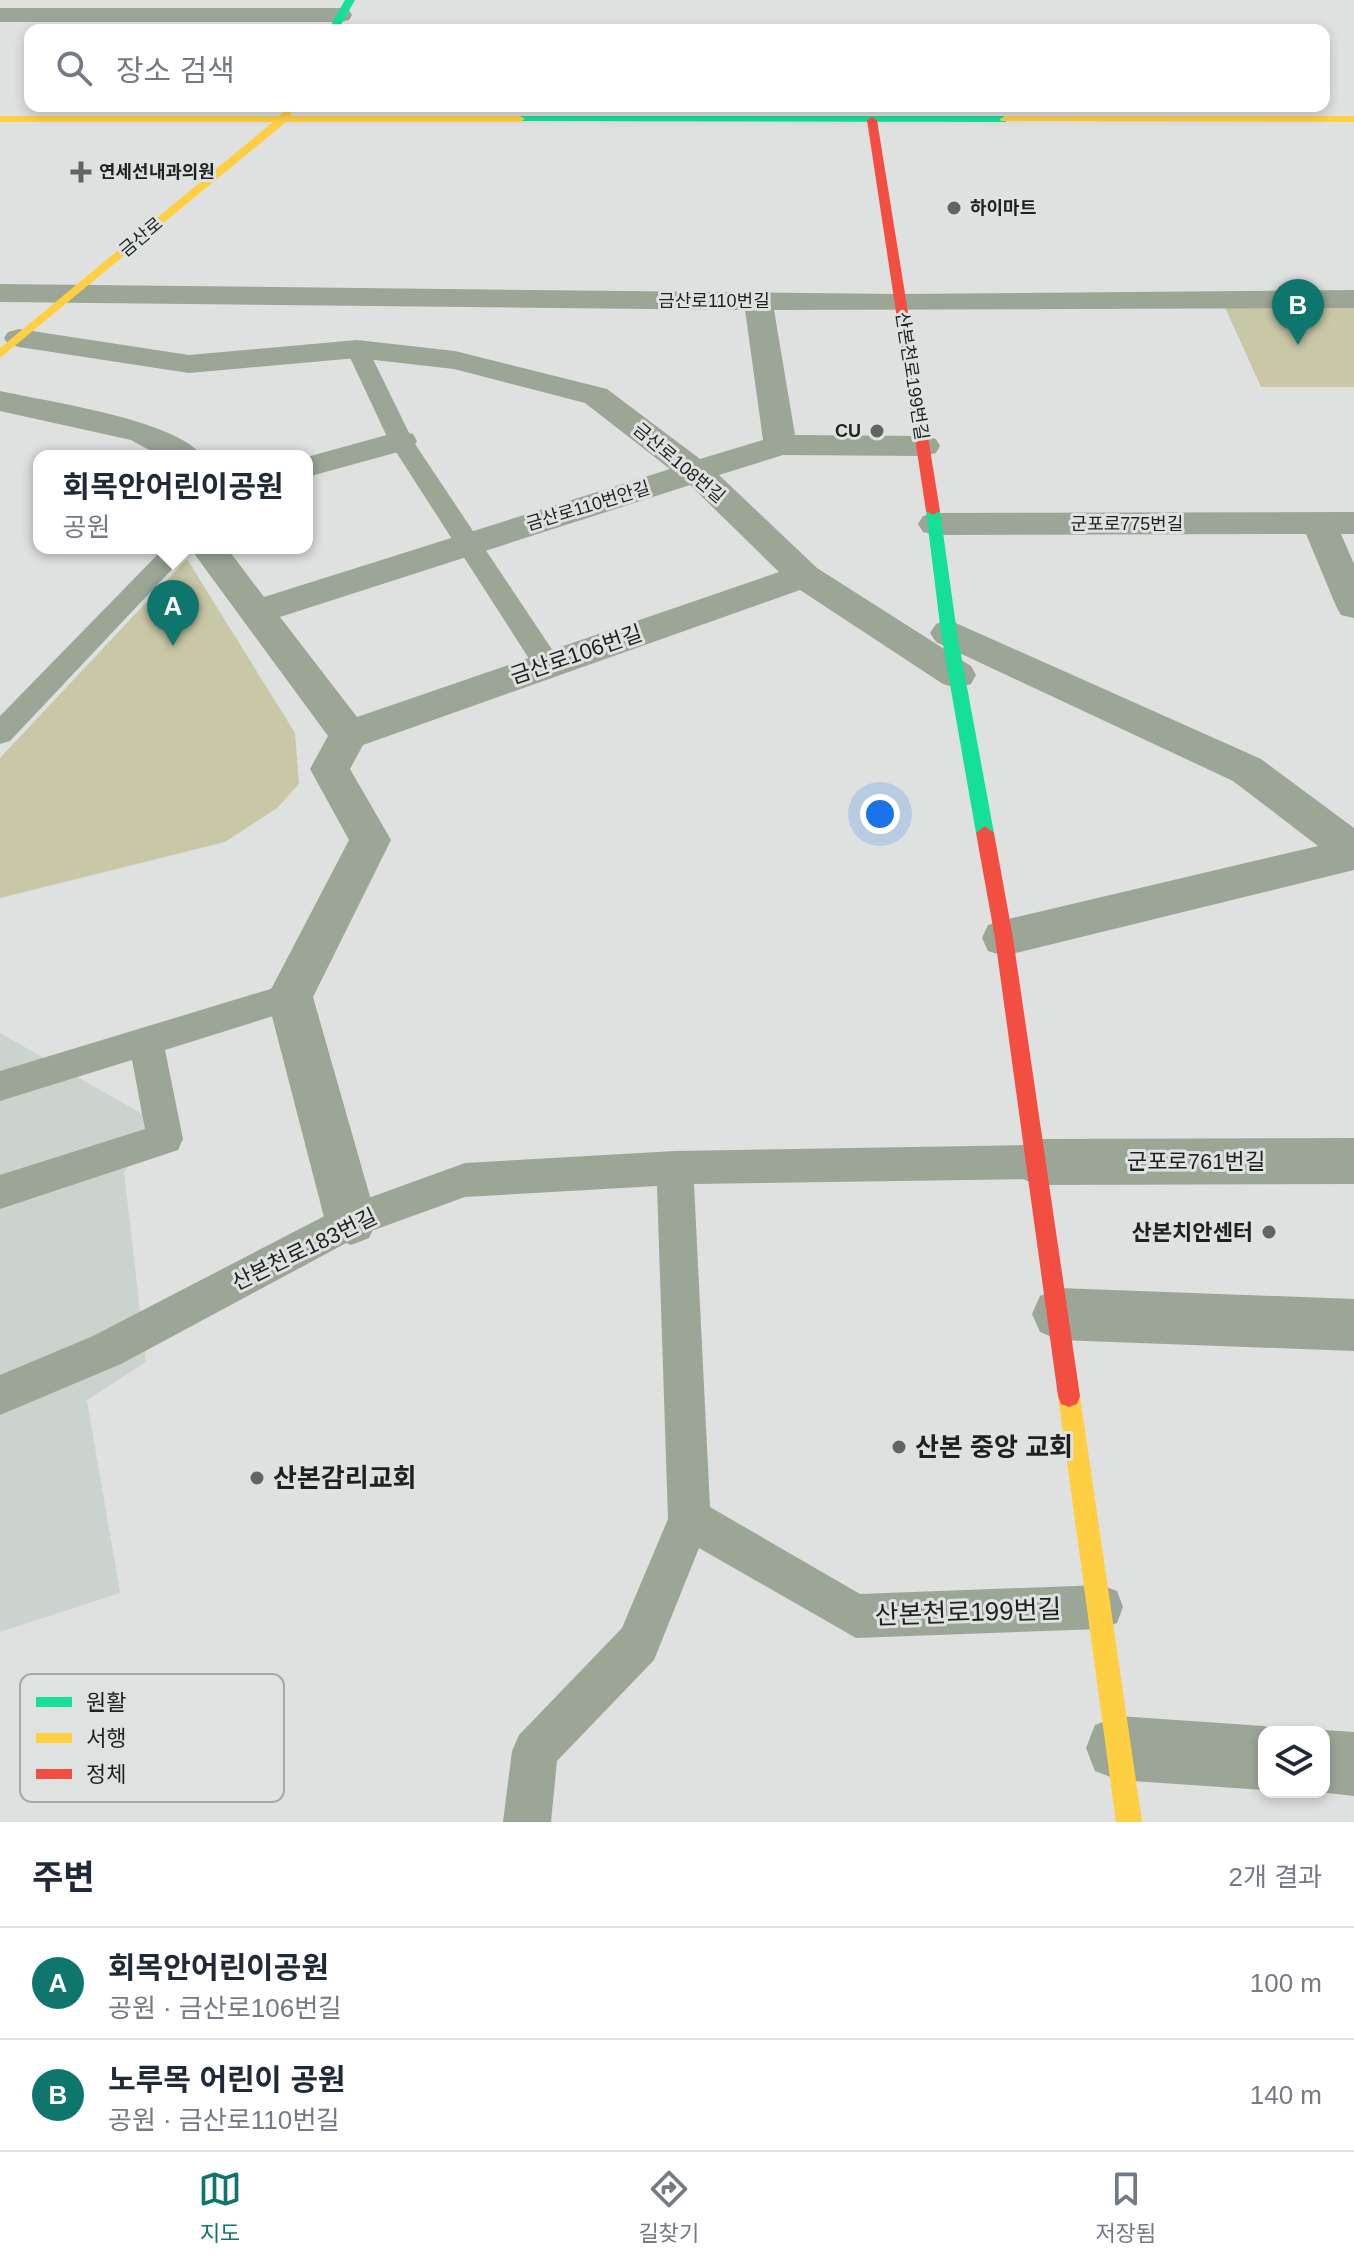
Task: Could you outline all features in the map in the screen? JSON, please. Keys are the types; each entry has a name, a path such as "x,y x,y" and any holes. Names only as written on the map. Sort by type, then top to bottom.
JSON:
{"street":[{"path":"0,15 341,19"},
{"path":"0,119 286,113 872,120 957,113 1187,112 1354,119"},
{"name":"금산로","path":"10,346 286,113"},
{"name":"산본천로199번길","path":"872,120 924,446 949,633 1004,938 1038,1162 1129,1822"},
{"name":"금산로110번길","path":"0,293 900,303 1354,299"},
{"path":"758,301 780,445"},
{"name":"금산로108번길","path":"10,346 189,364 357,349 455,360 596,396 697,473 804,576 957,675"},
{"path":"0,401 142,433 174,450"},
{"path":"313,465 401,441"},
{"name":"금산로110번안길","path":"256,612 780,445 924,446"},
{"name":"군포로775번길","path":"935,524 1337,523 1354,606"},
{"path":"212,554 349,735 330,769 370,840 290,997 351,1221"},
{"name":"금산로106번길","path":"349,735 804,576"},
{"path":"949,633 1247,770 1354,852"},
{"path":"1004,938 1354,852"},
{"name":"군포로761번길","path":"1038,1162 1354,1161"},
{"path":"1059,1314 1354,1325"},
{"path":"1118,1748 1258,1758"},
{"path":"1330,1762 1354,1764"}],"lane":[{"path":"357,349 401,441 547,664"},
{"path":"0,734 173,554"},
{"path":"0,1086 290,997"},
{"path":"0,1192 165,1139 146,1041"},
{"name":"산본천로183번길","path":"0,1395 107,1350 351,1221 465,1180 675,1168 1038,1162"},
{"path":"527,1822 535,1751 638,1644 689,1519 675,1168"},
{"name":"산본천로199번길","path":"689,1519 856,1616 1101,1607"}],"shaded area":[{"path":"0,1033 160,1124 124,1172 146,1362 87,1400 120,1593 0,1632"}],"green space":[{"path":"1223,303 1354,303 1354,387 1261,387"},
{"path":"187,559 295,733 299,784 277,808 225,842 0,898 0,758"}],"traffic: fast":[{"path":"336,24 350,0"},
{"path":"520,119 1005,119"},
{"path":"933,511 949,633 985,833"}],"traffic: slow":[{"path":"0,354 282,120 287,112"},
{"path":"0,119 520,119"},
{"path":"1005,119 1354,119"},
{"path":"1069,1396 1129,1822"}],"traffic: jam":[{"path":"872,120 933,511"},
{"path":"985,833 1004,938 1069,1396"}],"place":[{"name":"연세선내과의원","path":"81,172"},
{"name":"하이마트","path":"954,208"},
{"name":"노루목 어린이 공원","path":"1298,345"},
{"name":"CU","path":"877,431"},
{"name":"회목안어린이공원","path":"173,646"},
{"name":"산본치안센터","path":"1269,1232"},
{"name":"산본 중앙 교회","path":"899,1447"},
{"name":"산본감리교회","path":"257,1478"}]}
